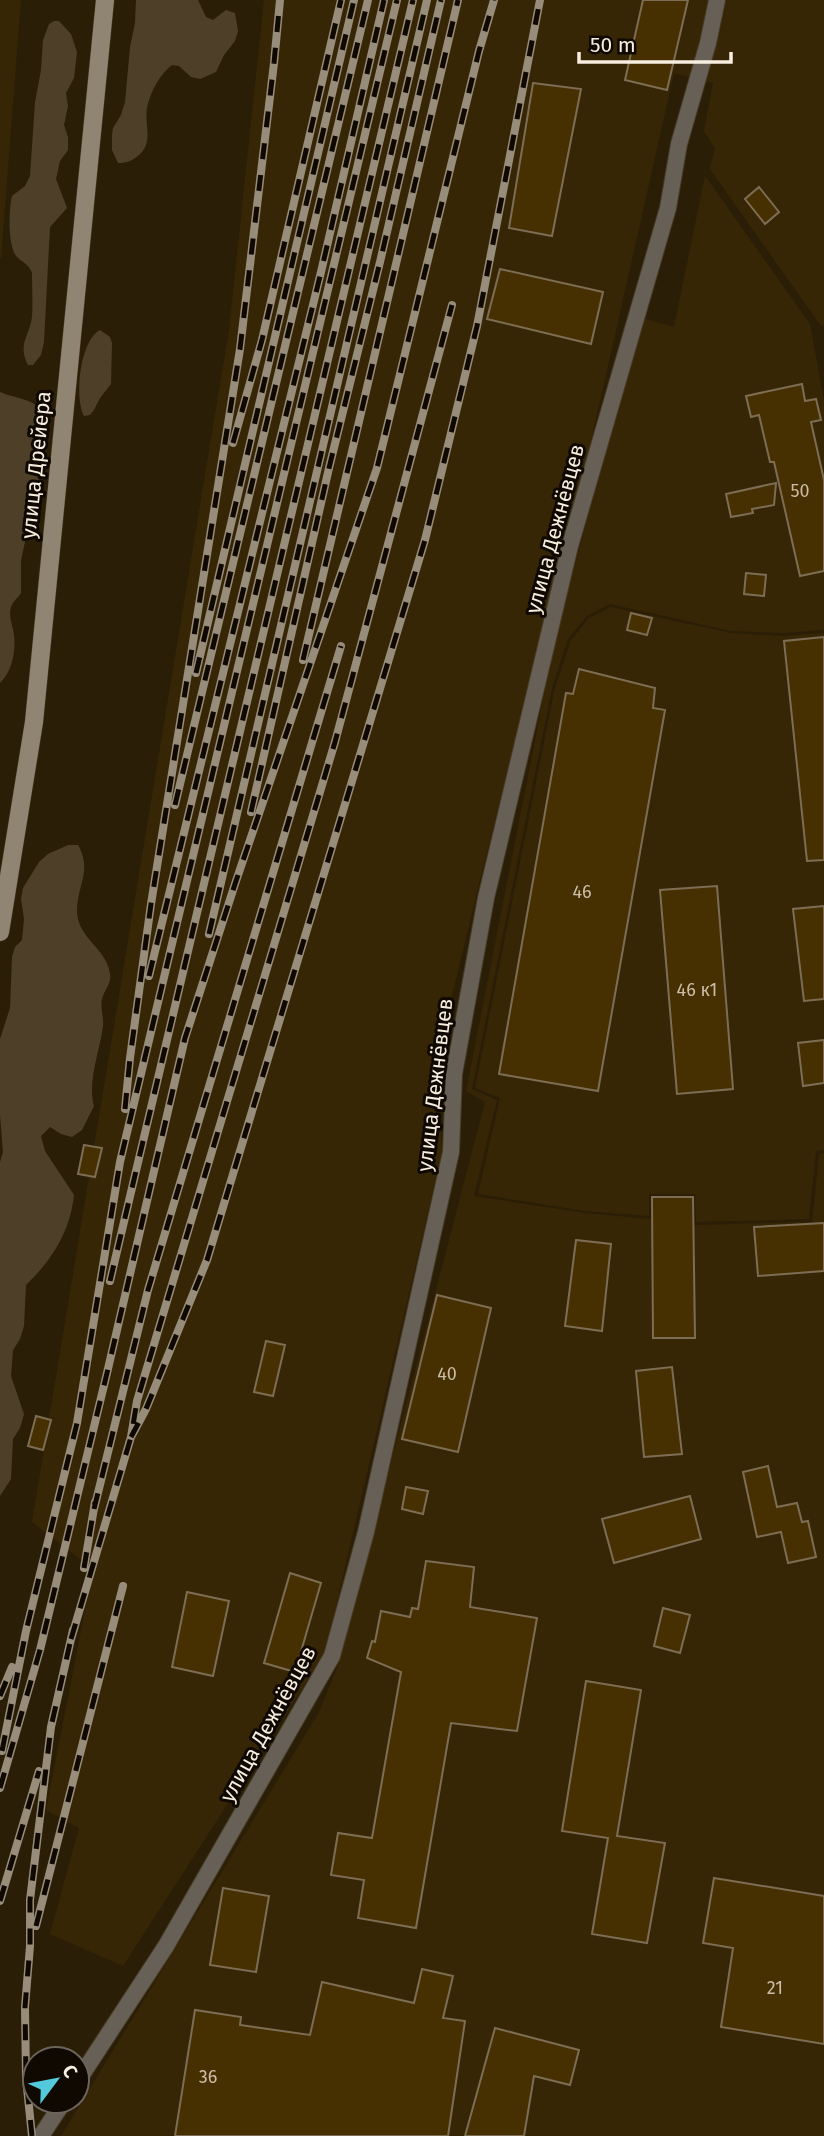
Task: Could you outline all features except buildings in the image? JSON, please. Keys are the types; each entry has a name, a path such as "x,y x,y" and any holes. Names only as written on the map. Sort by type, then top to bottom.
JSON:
{"main road":[{"name":"улица Дрейера","path":"0,932 34,722 105,0"}],"street":[{"name":"улица Дежнёвцев","path":"91,2060 166,1946 332,1656 366,1532 451,1152 454,1074 486,898 570,546 668,208 679,144 708,43 717,0"},
{"path":"41,2136 55,2115"}],"shaded area":[{"path":"0,0 21,0 1,258 0,258"},
{"path":"136,0 198,0 206,17 213,20 226,10 235,13 238,31 216,72 200,79 191,77 179,66 172,65 163,73 148,102 144,150 132,160 118,163 112,150 112,135 125,102"},
{"path":"264,0 824,0 824,325 821,326 710,169 715,148 704,131 713,83 674,73 589,450 435,1066 442,1152 325,1653 123,1966 50,1934 79,1828 46,1810 93,1569 32,1522 229,330"},
{"path":"59,21 71,34 77,52 74,78 66,93 68,106 64,125 68,150 60,161 56,179 67,208 50,227 44,342 41,355 33,365 28,365 24,345 32,317 32,273 14,252 10,236 10,209 12,196 25,186 30,176 43,40 49,24"},
{"path":"705,176 810,324 824,401 824,630 783,633 731,631 610,604 587,616 568,639 552,688 472,1089 497,1100 474,1196 585,1213 651,1219 652,1197 693,1197 694,1225 812,1222 819,1154 824,1153 824,2136 61,2136 74,2115 91,2115 91,2087 318,1714 338,1666 485,1102 466,1091 556,634 642,318 674,327"},
{"path":"100,330 110,337 112,343 111,384 90,415 84,416 79,396 81,370 88,345"},
{"path":"0,392 28,401 40,411 45,429 45,464 40,486 28,497 30,519 21,560 21,593 10,611 14,654 8,673 0,683"},
{"path":"611,607 731,633 783,636 824,633 824,1150 816,1151 809,1219 696,1222 695,1194 649,1194 649,1216 585,1211 478,1194 500,1098 475,1088 555,688 571,640 589,618"},
{"path":"68,845 78,845 84,863 77,904 79,922 108,965 110,977 102,1002 103,1026 92,1086 94,1106 82,1130 72,1137 50,1127 41,1136 45,1151 74,1195 68,1221 58,1245 44,1266 26,1285 24,1326 13,1350 11,1376 24,1414 13,1439 11,1479 0,1496 0,1162 3,1152 0,1039 10,1008 12,957 15,947 22,940 23,888 39,862 48,854"}],"railway":[{"path":"125,1109 151,904 240,349 280,0"},
{"path":"233,443 262,340 341,0"},
{"path":"196,673 354,0"},
{"path":"175,805 368,0"},
{"path":"149,976 321,272 384,0"},
{"path":"2,1751 26,1631 77,1423 120,1162 397,0"},
{"path":"110,1281 413,0"},
{"path":"209,934 427,0"},
{"path":"251,812 329,468 441,0"},
{"path":"303,660 458,0"},
{"path":"0,1788 40,1650 185,1038 377,468 479,51 494,0"},
{"path":"131,1437 146,1409 207,1260 425,540 477,326 540,0"},
{"path":"71,1639 131,1437 137,1401 335,742 452,305"},
{"path":"94,1509 148,1290 341,646"},
{"path":"84,1568 95,1502"},
{"path":"36,1926 123,1586"},
{"path":"32,2136 26,2078 25,2007 30,1946 30,1900 51,1727 73,1630"},
{"path":"0,1696 12,1667"},
{"path":"0,1901 39,1771"}]}
